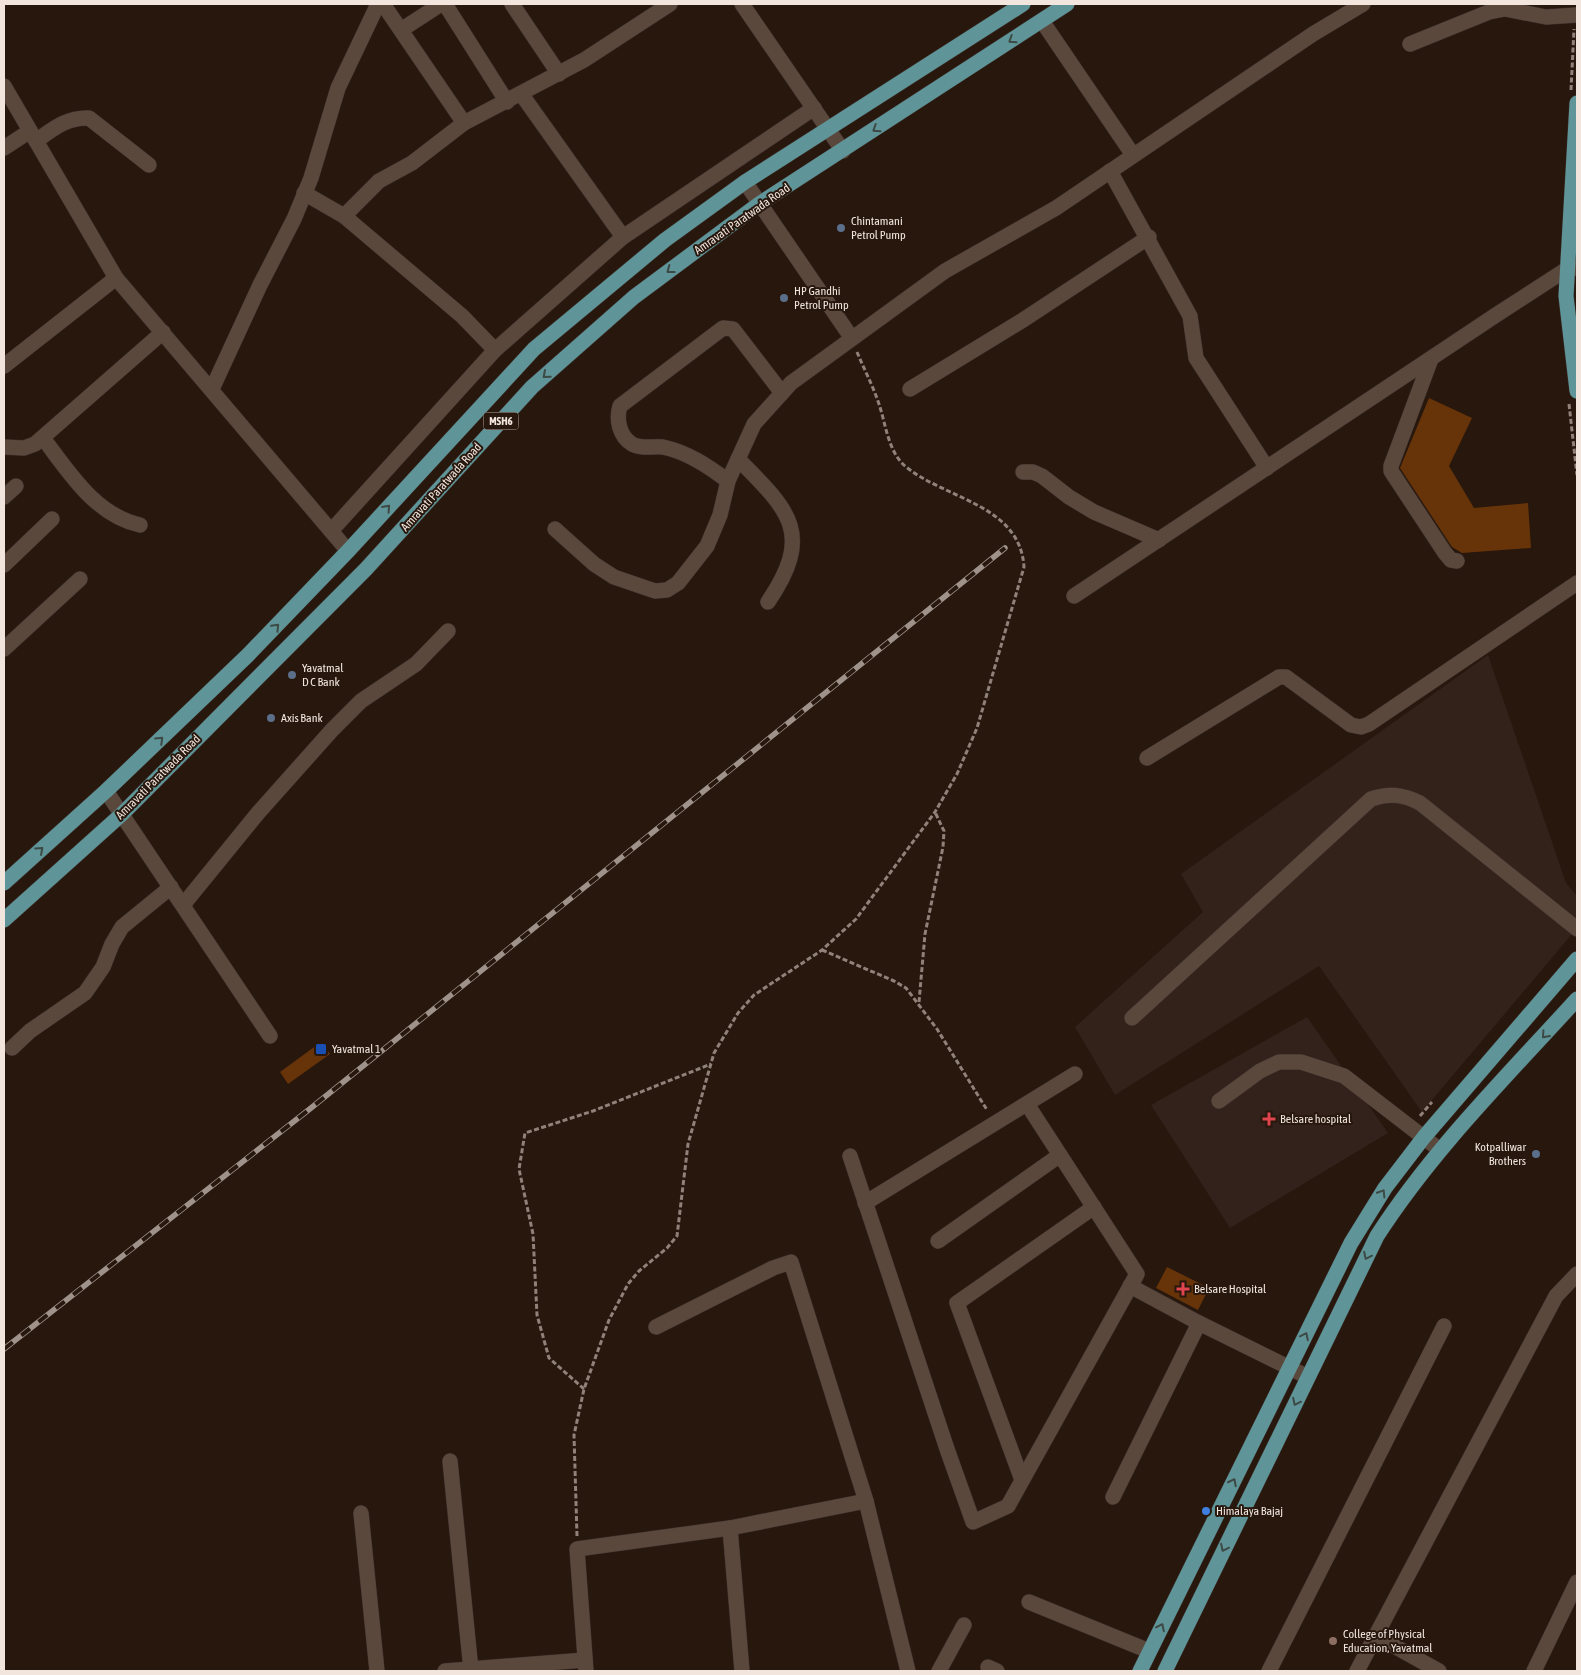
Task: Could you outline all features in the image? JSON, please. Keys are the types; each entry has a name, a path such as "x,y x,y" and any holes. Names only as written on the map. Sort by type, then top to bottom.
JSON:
{"main road":[{"name":"Amravati Paratwada Road","path":"4,883 106,791 248,655 348,551 534,349 665,240 744,182 1022,4"},
{"name":"Amravati Paratwada Road","path":"4,920 122,814 366,569 532,387 634,297 759,204 843,152 1067,4"},
{"path":"1577,103 1572,269 1566,296 1577,391"},
{"path":"1140,1671 1351,1243 1385,1188 1424,1137 1577,959"},
{"path":"1165,1671 1377,1236 1402,1197 1440,1150 1577,999"}],"street":[{"path":"212,389 304,193 338,88 378,4"},
{"path":"383,4 464,123"},
{"path":"401,30 443,4 507,102"},
{"path":"344,216 379,181 412,163 464,123 559,74 670,4"},
{"path":"742,4 828,127 843,152"},
{"path":"555,529 594,564 614,577 655,591 667,590 678,583 707,546 720,515 728,481 754,424 791,383 851,337 945,270 1056,208 1313,34 1362,4"},
{"path":"515,5 559,74"},
{"path":"1410,44 1489,12 1505,9 1546,17 1577,15"},
{"path":"1042,21 1133,155"},
{"path":"4,86 116,278 348,551"},
{"path":"522,94 623,237"},
{"path":"331,531 495,350 623,237 814,108"},
{"path":"4,148 66,120 76,117 89,118 149,165"},
{"path":"1110,171 1149,238 1190,316 1196,358 1267,468"},
{"path":"744,182 851,337"},
{"path":"304,193 344,216 462,316 495,350"},
{"path":"910,389 1023,320 1149,238"},
{"path":"1074,596 1431,359 1572,269"},
{"path":"4,366 116,278"},
{"path":"728,481 707,465 685,455 663,448 632,444 624,436 618,423 617,414 620,406 723,328 727,327 733,329 782,393"},
{"path":"4,447 24,448 43,438 163,332"},
{"path":"1431,359 1391,466 1391,472 1444,553 1451,560 1457,561"},
{"path":"43,438 81,488 108,512 128,523 140,525"},
{"path":"738,459 772,492 784,511 792,532 792,556 784,578 768,602"},
{"path":"1023,472 1033,472 1042,476 1069,497 1094,512 1159,540"},
{"path":"4,497 16,486"},
{"path":"4,564 52,519"},
{"path":"4,649 80,579"},
{"path":"1147,758 1279,677 1286,678 1351,724 1361,727 1369,724 1577,583"},
{"path":"182,905 258,813 360,701 416,664 448,631"},
{"path":"106,791 270,1036"},
{"path":"1132,1018 1371,799 1386,794 1402,794 1420,803 1577,929"},
{"path":"12,1048 30,1031 84,993 103,967 112,944 122,926 171,887"},
{"path":"1220,1101 1260,1071 1279,1062 1301,1062 1344,1076 1440,1150"},
{"path":"865,1203 1075,1074"},
{"path":"850,1156 946,1450 973,1522 1008,1506 1137,1274 1027,1104"},
{"path":"938,1241 1060,1154"},
{"path":"1022,1480 957,1303 1094,1207"},
{"path":"656,1327 773,1268 790,1262 866,1501 908,1671"},
{"path":"1357,1671 1556,1296 1577,1274"},
{"path":"1130,1286 1308,1378"},
{"path":"1113,1497 1199,1323"},
{"path":"1269,1671 1444,1326"},
{"path":"450,1461 471,1670"},
{"path":"445,1671 585,1665 577,1549 730,1528 866,1501"},
{"path":"361,1513 377,1671"},
{"path":"730,1528 742,1671"},
{"path":"1534,1671 1575,1589"},
{"path":"1029,1602 1149,1651"},
{"path":"938,1671 964,1625"},
{"path":"1376,1636 1440,1671"}],"path":[{"path":"577,1549 574,1434 584,1389 609,1320 628,1284 638,1270 667,1248 677,1236 688,1144 711,1064 724,1034 754,995 822,950 856,920 935,812 957,774 978,728 1024,567 1019,543 995,515 921,477 898,458 879,403 851,337"},
{"path":"919,1003 925,934 944,847 944,831 935,812"},
{"path":"822,950 906,988 919,1003 995,1124"},
{"path":"584,1389 549,1358 537,1315 533,1234 519,1169 525,1133 593,1112 711,1064"}],"shaded area":[{"path":"1488,655 1566,883 1577,896 1577,928 1422,1112 1319,966 1115,1095 1075,1027 1203,912 1181,874"},
{"name":"Belsare hospital","path":"1307,1017 1388,1133 1230,1228 1151,1105"}],"building":[{"path":"1429,398 1472,418 1449,466 1474,508 1528,503 1531,548 1462,553 1452,547 1400,468"},
{"path":"321,1042 330,1054 288,1084 280,1072"},
{"path":"1167,1267 1209,1288 1198,1310 1156,1288"}],"railway":[{"path":"4,1349 311,1108 1005,548"}],"place":[{"name":"Chintamani Petrol Pump","path":"841,228"},
{"name":"HP Gandhi Petrol Pump","path":"784,298"},
{"name":"Yavatmal D C Bank","path":"292,675"},
{"name":"Axis Bank","path":"271,718"},
{"name":"Yavatmal 1","path":"321,1049"},
{"name":"Belsare hospital","path":"1269,1119"},
{"name":"Kotpalliwar Brothers","path":"1536,1154"},
{"name":"Belsare Hospital","path":"1183,1289"},
{"name":"Himalaya Bajaj","path":"1206,1511"},
{"name":"College of Physical Education, Yavatmal","path":"1333,1641"}]}
